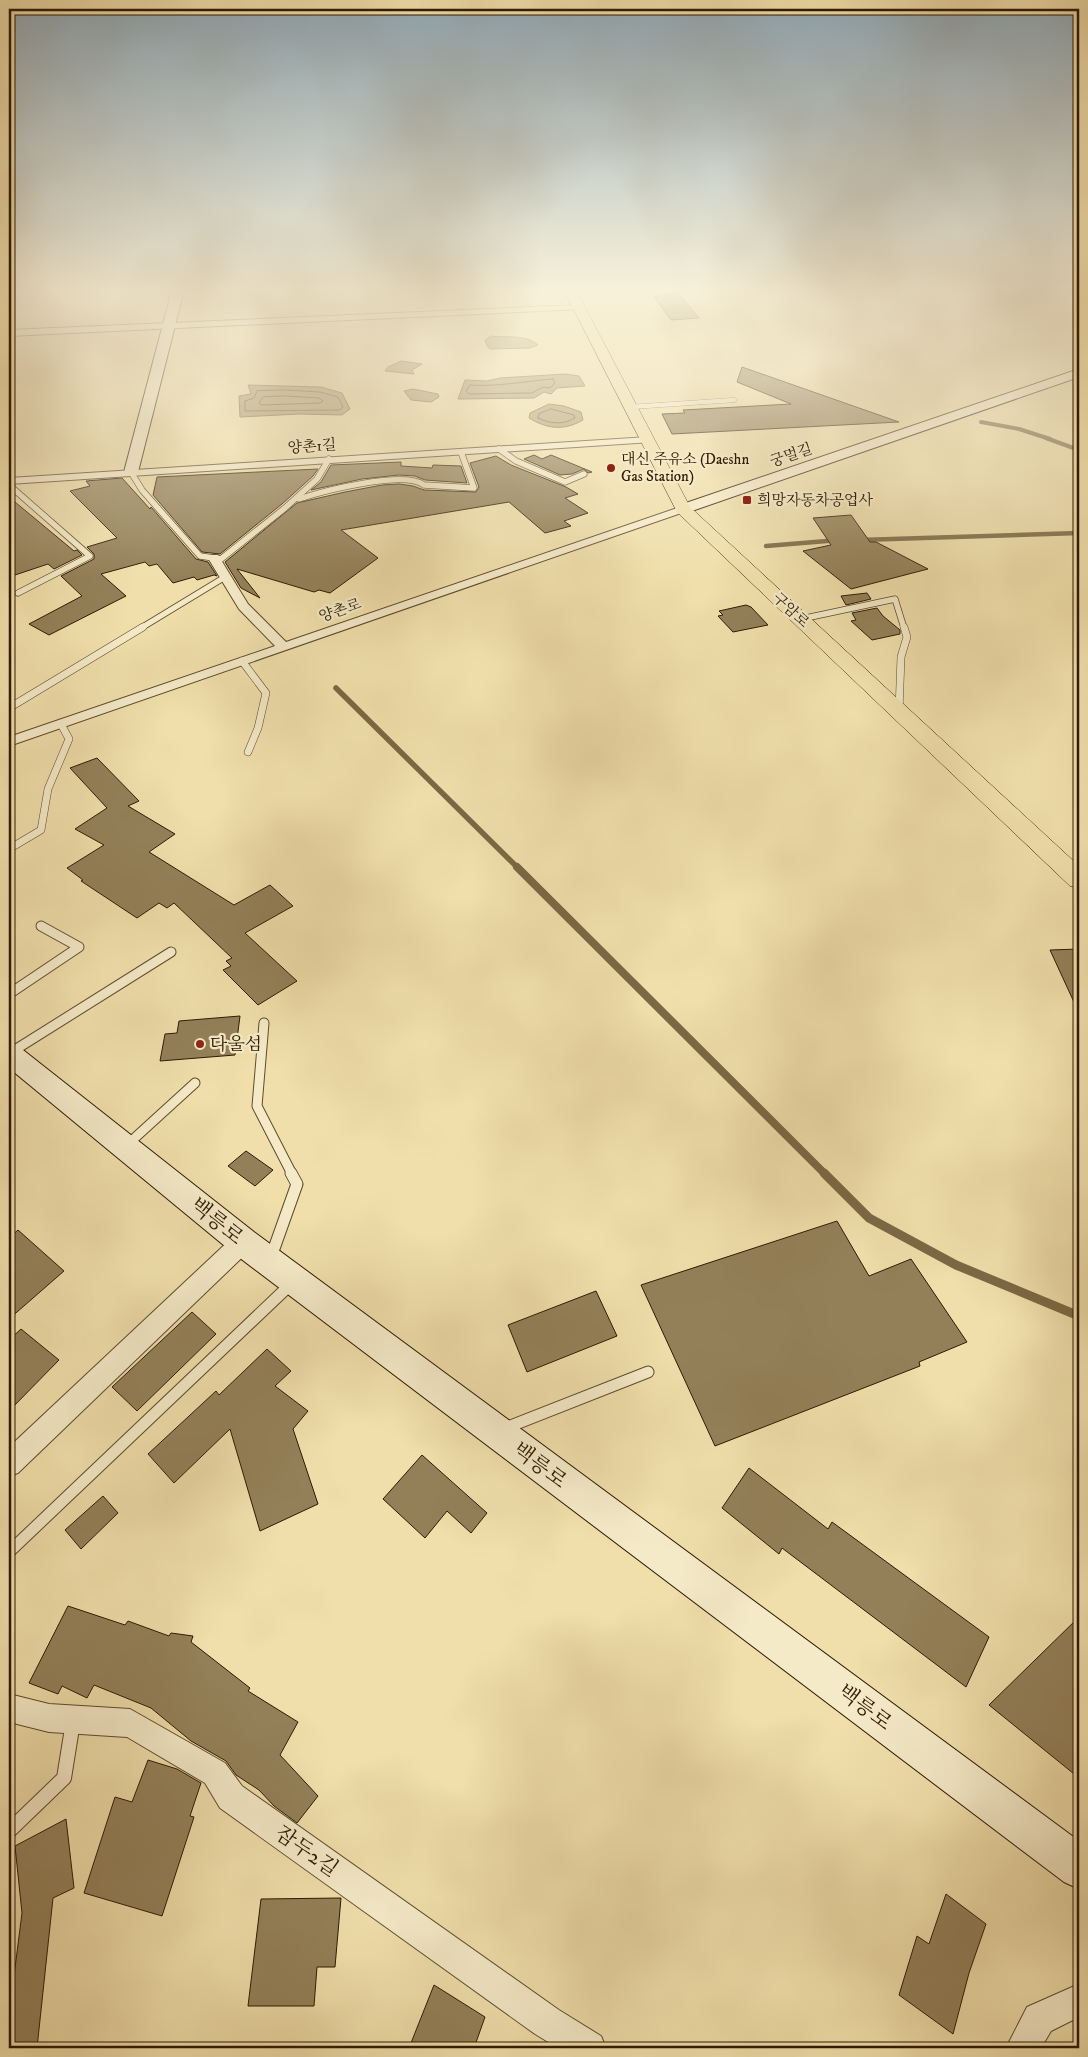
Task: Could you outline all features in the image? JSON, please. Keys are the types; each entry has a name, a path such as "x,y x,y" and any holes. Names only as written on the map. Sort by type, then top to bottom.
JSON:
{"main road":[{"name":"구암로","path":"619,386 683,509 1079,880"}],"street":[{"path":"132,472 154,386"},
{"name":"궁멀길","path":"683,509 1041,386"},
{"name":"양촌1길","path":"9,481 648,440"},
{"name":"양촌로","path":"9,742 683,509"},
{"path":"214,558 243,606 284,647"},
{"name":"백릉로","path":"9,1053 269,1262 1079,1867"},
{"path":"9,1464 269,1262"},
{"name":"잠두2길","path":"9,1708 49,1718 130,1723 215,1773 231,1797 548,2022 589,2048"},
{"path":"1023,2048 1039,2019 1079,2000"}],"lane":[{"path":"630,407 734,400"},
{"path":"499,449 516,461 565,482 584,474"},
{"path":"294,500 368,481 420,482 424,485 474,488 461,452"},
{"path":"132,472 142,490 200,556 221,559 317,479 330,459"},
{"path":"9,485 90,556 18,593"},
{"path":"9,708 225,577"},
{"path":"801,619 895,599 907,637 901,657 899,712"},
{"path":"242,661 266,693 258,728 248,752"},
{"path":"9,849 41,830 48,789 69,739 60,724"},
{"path":"9,994 78,947 41,926"},
{"path":"9,1053 171,952"},
{"path":"9,1552 269,1262 297,1184 257,1106 264,1023"},
{"path":"125,1147 195,1083"},
{"path":"496,1432 648,1372"},
{"path":"9,1831 64,1778 74,1720"}],"water":[{"path":"248,386 321,387 342,393 350,409 342,415 300,414 240,417 239,396 251,394"},
{"path":"463,386 585,386 557,388 551,394 544,392 534,398 458,399"},
{"path":"413,389 438,394 439,397 431,402 411,400 404,391"},
{"path":"549,404 564,406 581,412 583,420 569,426 556,427 536,422 529,418 530,413"}],"building":[{"path":"747,386 796,386 899,422 672,434 662,414 685,413 683,410 791,404"},
{"path":"534,455 542,459 551,455 592,472 588,473 584,469 572,474 560,475 524,459"},
{"path":"496,456 511,465 566,487 578,494 565,498 588,513 564,521 571,526 545,533 509,502 341,530 378,558 330,593 319,590 314,592 237,569 260,598 241,588 225,562 297,503 382,485 399,484 424,490 476,492 479,487 470,463"},
{"path":"401,462 401,466 432,468 433,465 461,466 467,483 425,480 415,476 399,475 362,479 311,490 321,482 331,465"},
{"path":"318,469 313,476 282,504 220,554 202,552 153,495 157,477"},
{"path":"122,478 150,509 151,507 196,559 208,562 217,576 214,575 197,580 194,577 173,583 157,564 149,566 145,562 101,574 126,596 49,635 29,624 82,596 61,576 94,559 94,554 87,547 117,538 70,491 90,486 86,481"},
{"path":"9,497 74,551 77,550 82,555 54,569 48,564 9,577"},
{"path":"851,515 870,542 876,542 928,569 851,589 803,551 831,545 813,518"},
{"path":"867,593 871,599 846,605 841,596"},
{"path":"746,605 751,607 768,625 733,632 718,616 723,615 719,611"},
{"path":"877,608 883,616 900,630 900,634 872,640 851,621 856,620 852,613"},
{"path":"97,758 139,801 128,806 175,834 149,852 234,905 270,885 293,906 245,933 297,981 258,1005 223,970 231,966 226,961 232,958 174,903 167,908 159,903 137,918 81,881 83,880 67,868 104,845 75,829 107,808 70,768"},
{"path":"1079,949 1079,1013 1050,950"},
{"name":"다울섬","path":"240,1016 235,1055 160,1061 165,1034 177,1033 179,1021"},
{"path":"246,1151 273,1170 255,1186 228,1166"},
{"path":"837,1221 869,1276 911,1259 967,1342 919,1362 920,1366 715,1446 641,1285"},
{"path":"18,1230 64,1271 9,1319 9,1238"},
{"path":"596,1291 617,1336 527,1372 508,1325"},
{"path":"192,1312 216,1334 137,1411 112,1387"},
{"path":"21,1329 59,1360 9,1411 9,1340"},
{"path":"267,1349 291,1371 275,1386 308,1411 293,1429 318,1504 260,1531 230,1429 174,1483 148,1454 216,1391 219,1395"},
{"path":"422,1455 487,1513 471,1533 447,1511 425,1538 383,1499"},
{"path":"749,1468 828,1529 832,1522 989,1637 966,1687 782,1548 779,1554 722,1508"},
{"path":"103,1496 118,1513 81,1549 65,1530"},
{"path":"68,1606 125,1625 128,1621 169,1636 171,1633 193,1636 191,1642 250,1688 248,1691 298,1722 280,1755 318,1796 297,1823 274,1806 259,1790 236,1775 226,1761 191,1741 151,1708 94,1685 87,1698 62,1686 58,1694 29,1683"},
{"path":"1079,1617 1079,1778 989,1705"},
{"path":"148,1760 177,1769 201,1783 190,1816 194,1817 162,1916 84,1893 115,1797 132,1802"},
{"path":"66,1819 74,1888 53,1898 37,2048 9,2048 9,2015 22,1913 15,1846"},
{"path":"946,1894 986,1924 969,1973 953,2034 899,1995 917,1936 929,1944"},
{"path":"341,1898 335,1967 317,1967 314,2006 248,2006 261,1899"},
{"path":"434,1985 485,2017 474,2048 409,2048"}],"waterway":[{"path":"981,422 1019,429 1050,439"},
{"path":"1046,438 1079,450"},
{"path":"860,540 1079,533"},
{"path":"766,546 839,540"},
{"path":"336,688 518,868"},
{"path":"517,867 825,1174"},
{"path":"825,1174 869,1218 956,1265 1079,1316"}],"place":[{"name":"대신 주유소 (Daeshn Gas Station)","path":"611,468"},
{"name":"희망자동차공업사","path":"747,500"},
{"name":"다울섬","path":"200,1044"}]}
